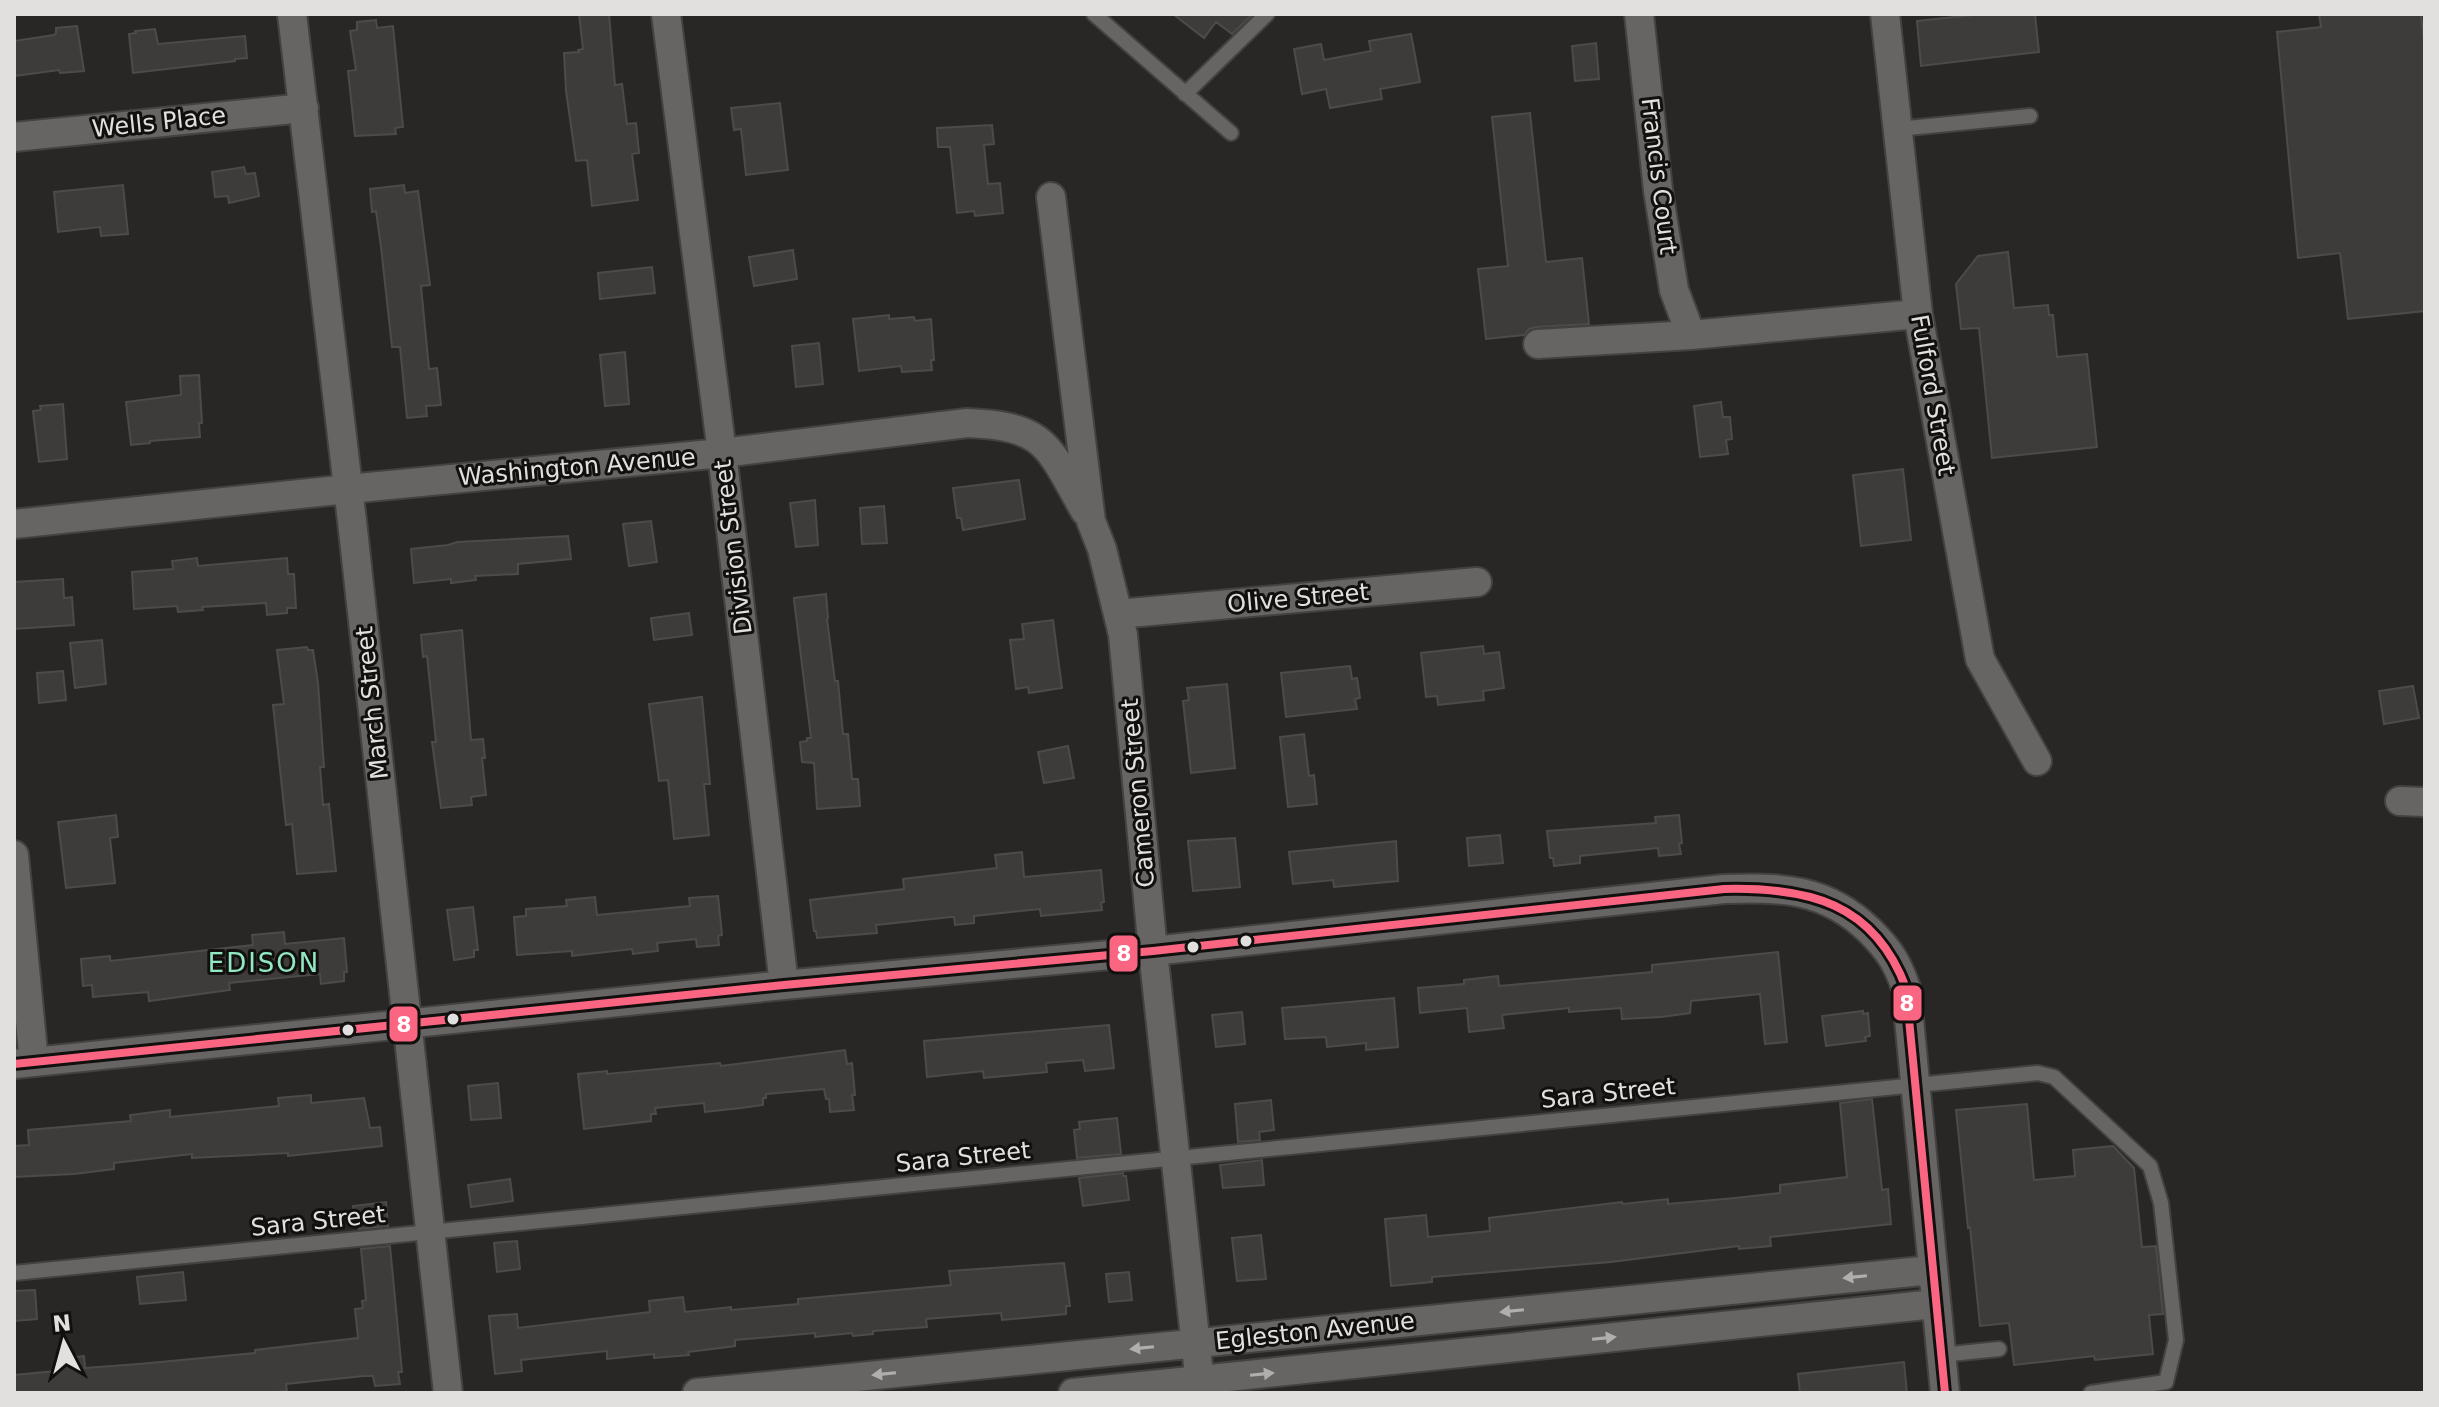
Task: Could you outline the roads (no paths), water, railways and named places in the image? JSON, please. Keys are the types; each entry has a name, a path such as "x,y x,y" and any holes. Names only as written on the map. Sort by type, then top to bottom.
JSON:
{"street":[{"name":"March Street","path":"292,14 448,1393"},
{"name":"Division Street","path":"666,14 722,453 784,985"},
{"name":"Francis Court","path":"1639,14 1658,190 1674,290 1691,335"},
{"name":"Fulford Street","path":"1885,14 1918,314 1980,659 2037,761"},
{"name":"Wells Place","path":"14,137 304,108"},
{"name":"Cameron Street","path":"1051,197 1091,521 1102,549 1123,635 1200,1386"},
{"path":"1538,344 1691,335 1918,314"},
{"name":"Washington Avenue","path":"14,524 722,453 967,423 1002,424 1024,430 1049,450 1091,521"},
{"name":"Olive Street","path":"1118,614 1477,582"},
{"path":"14,855 24,1063 784,985 1153,951 1724,889 1765,887 1817,896 1840,907 1879,940 1898,964 1906,988 1945,1393"},
{"name":"Egleston Avenue","path":"697,1393 820,1387 1196,1342 1932,1270"},
{"name":"Egleston Avenue","path":"1073,1393 1200,1386 1569,1342 1935,1304"},
{"path":"1566,1306 1569,1342"}],"lane":[{"path":"1094,14 1231,133"},
{"path":"1185,94 1267,14"},
{"path":"1898,129 2030,116"},
{"name":"Sara Street","path":"14,1273 2038,1073 2054,1077 2150,1166 2161,1203 2176,1340 2166,1382 2091,1393"},
{"path":"1941,1355 1999,1349"}],"district":[{"name":"EDISON","path":"264,963"}]}
